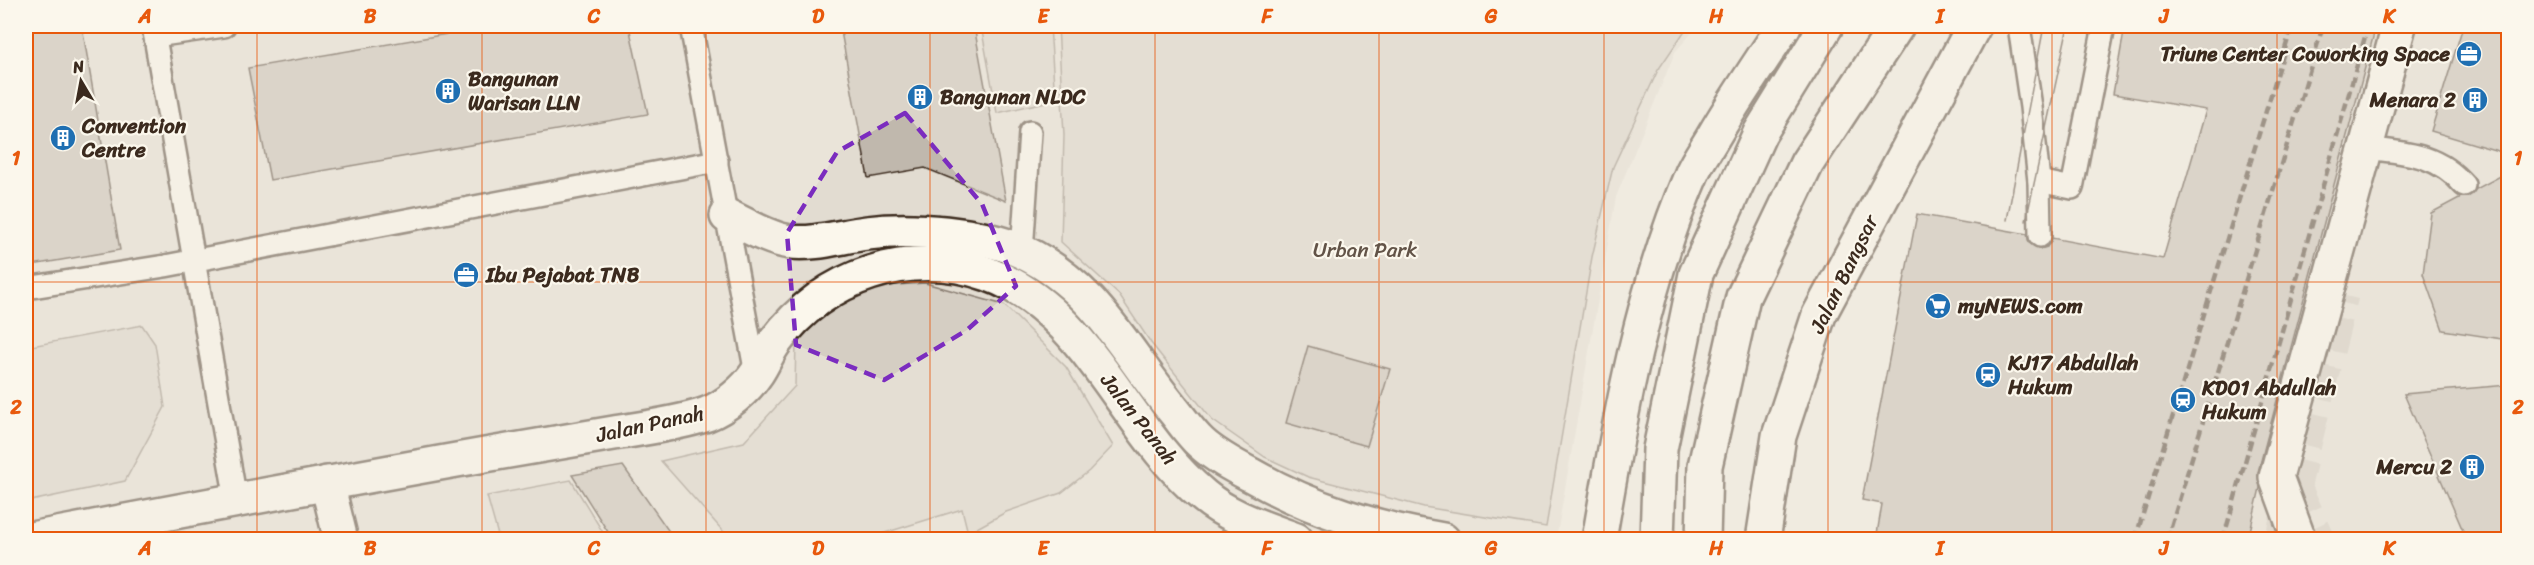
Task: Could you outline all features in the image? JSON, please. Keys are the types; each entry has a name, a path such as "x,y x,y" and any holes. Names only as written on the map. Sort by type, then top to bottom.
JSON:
{"main road":[{"path":"1599,540 1620,420 1649,297 1671,229 1693,171 1729,109 1784,26"},
{"path":"1657,540 1660,449 1696,274 1760,133 1826,26"},
{"path":"1703,540 1704,466 1743,297 1807,163 1897,26"},
{"name":"Jalan Bangsar","path":"1763,540 1779,436 1819,315 1974,26"},
{"path":"2299,540 2276,477 2399,26"},
{"name":"Jalan Panah","path":"727,216 777,239 790,242 879,232 912,231 970,238 1022,252 1060,274 1086,296 1107,319 1148,379 1201,443 1233,465 1282,492 1334,514 1389,530 1443,540"},
{"name":"Jalan Panah","path":"26,540 327,483 639,429 708,414 736,396 756,374 773,344 795,317 822,295 853,278 886,267 921,263 956,266 990,275 1022,290 1049,310 1080,345 1167,458 1204,497 1250,523 1296,540"},
{"path":"1080,345 1107,319"},
{"path":"327,483 341,540"}],"lane":[{"path":"224,26 154,31 192,260 236,500"},
{"path":"692,26 756,374"},
{"path":"2019,26 2039,182 2040,236"},
{"path":"2039,182 2072,188 2104,26"},
{"path":"1022,252 1030,132"},
{"path":"2366,148 2423,156 2453,172 2464,185"},
{"path":"26,288 165,266 717,161"}],"highlighted area":[{"path":"905,113 982,204 1016,286 967,330 884,380 796,345 787,233 837,152"}],"shaded area":[{"path":"26,26 1698,26 1675,52 1616,197 1556,540 26,539"},
{"path":"2376,26 2508,26 2508,539 2248,540 2353,105"}],"green space":[{"path":"981,26 1050,26 1055,100 997,113"},
{"name":"Urban Park","path":"1058,26 1688,26 1658,70 1613,167 1592,257 1546,527 1424,507 1308,477 1265,457 1212,420 1151,343 1119,295 1061,242 1064,135"},
{"path":"925,283 1004,305 1066,367 1113,446 1089,471 1061,493 1006,512 968,533 962,509 862,540 730,539 661,461 744,442 795,386 796,342 834,302 869,287"},
{"path":"142,325 155,344 165,407 125,481 26,502 26,347"},
{"path":"571,480 607,539 499,539 487,496"}],"building":[{"name":"Convention Centre","path":"26,26 82,26 120,250 26,266"},
{"name":"Bangunan Warisan LLN","path":"494,26 629,26 648,114 270,180 248,68"},
{"name":"Bangunan NLDC","path":"840,26 974,26 1006,201 925,168 868,178"},
{"path":"2125,26 2376,26 2258,472 2260,488 2248,540 1876,540 1882,504 1862,500 1917,214 2027,234 2029,243 2040,249 2047,247 2052,238 2163,259 2206,110 2113,94"},
{"name":"Menara 2","path":"2463,26 2508,26 2508,154 2431,131"},
{"path":"2508,172 2508,340 2443,330 2423,274 2431,213 2461,197 2468,197 2476,189"},
{"path":"1308,346 1390,369 1367,446 1286,423"},
{"name":"Mercu 2","path":"2508,385 2508,540 2467,540 2404,394"},
{"path":"623,466 675,540 613,540 572,475"}],"tunnel":[{"path":"2281,540 2342,295"},
{"path":"2293,483 2319,540"}],"tram line":[{"path":"2007,220 2044,26"},
{"path":"2026,221 2068,26"}],"railway":[{"path":"2135,540 2292,26"},
{"path":"2167,540 2323,26"},
{"path":"2223,540 2368,26"}],"place":[{"name":"Triune Center Coworking Space","path":"2469,54"},
{"name":"Bangunan Warisan LLN","path":"448,91"},
{"name":"Bangunan NLDC","path":"920,97"},
{"name":"Menara 2","path":"2475,100"},
{"name":"Convention Centre","path":"63,138"},
{"name":"Ibu Pejabat TNB","path":"466,275"},
{"name":"myNEWS.com","path":"1938,306"},
{"name":"KJ17 Abdullah Hukum","path":"1988,375"},
{"name":"KD01 Abdullah Hukum","path":"2183,400"},
{"name":"Mercu 2","path":"2472,467"}]}
